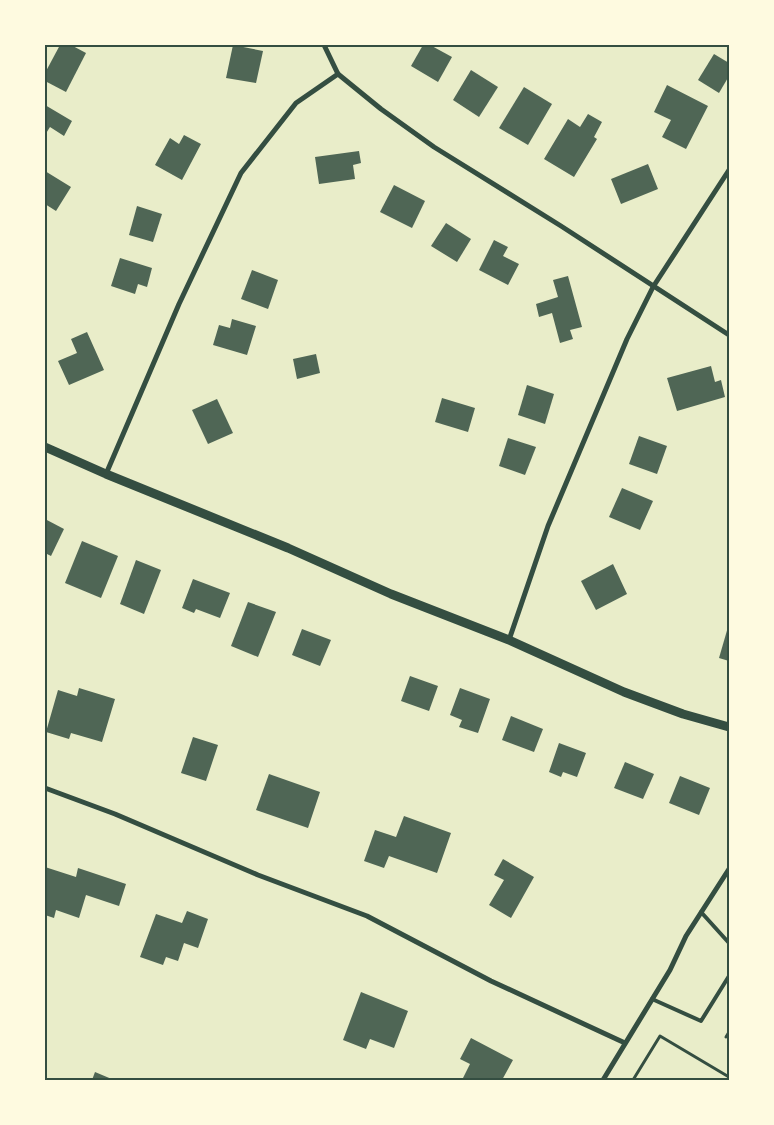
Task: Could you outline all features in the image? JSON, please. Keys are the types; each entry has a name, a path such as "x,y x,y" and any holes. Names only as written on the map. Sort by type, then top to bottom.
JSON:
{"street":[{"path":"324,45 338,74 381,109 434,147 562,226 729,335"},
{"path":"106,474 179,304 241,173 296,103 338,74"},
{"path":"508,640 548,526 627,338 653,287 729,170"},
{"path":"45,447 106,474 288,548 391,594 508,640 624,692 683,714 729,727"},
{"path":"45,788 115,814 258,876 368,916 491,982 625,1043"},
{"path":"603,1080 652,999 701,912 729,869"}],"lane":[{"path":"701,912 729,944"},
{"path":"652,999 701,1022 729,976"}],"path":[{"path":"726,1037 729,1032"},
{"path":"633,1080 660,1036 729,1077"}],"building":[{"path":"60,45 71,45 86,53 66,92 45,81 45,73"},
{"path":"233,45 263,51 256,83 226,78"},
{"path":"423,45 430,45 452,57 438,82 411,66"},
{"path":"714,54 729,63 729,76 719,93 698,80"},
{"path":"471,70 498,87 479,117 453,100"},
{"path":"667,85 708,106 686,149 662,137 671,120 654,112"},
{"path":"524,87 552,104 528,145 499,128"},
{"path":"45,105 72,121 64,136 50,127 45,135"},
{"path":"588,114 602,122 594,137 597,139 574,177 544,159 568,119 580,127"},
{"path":"184,135 201,144 182,180 155,165 170,138 179,144"},
{"path":"359,151 361,163 353,165 355,179 319,184 315,157"},
{"path":"648,164 658,189 621,204 611,179"},
{"path":"45,171 71,187 56,211 45,204"},
{"path":"394,185 425,201 412,228 380,212"},
{"path":"137,206 162,214 153,242 129,235"},
{"path":"446,223 471,239 457,262 431,246"},
{"path":"494,240 508,247 503,256 519,264 508,285 479,270"},
{"path":"120,258 152,268 147,287 138,284 135,294 111,286"},
{"path":"252,270 278,280 268,309 241,299"},
{"path":"568,276 582,327 570,330 573,339 560,343 552,313 539,317 536,304 558,297 553,280"},
{"path":"232,319 256,326 247,355 213,345 219,325 230,328"},
{"path":"87,332 104,370 69,385 58,361 77,353 71,339"},
{"path":"316,354 320,373 297,379 293,359"},
{"path":"711,366 715,382 721,380 725,397 677,411 667,378"},
{"path":"527,385 554,394 545,424 518,415"},
{"path":"442,398 475,408 468,432 435,422"},
{"path":"217,399 233,433 208,444 192,410"},
{"path":"639,436 667,446 657,474 629,464"},
{"path":"508,438 536,447 525,475 499,466"},
{"path":"622,488 653,501 640,530 609,517"},
{"path":"45,519 64,529 51,556 45,553"},
{"path":"82,541 118,556 101,598 65,583"},
{"path":"136,560 161,570 144,614 120,604"},
{"path":"613,564 627,594 596,610 581,581"},
{"path":"193,579 230,593 220,618 196,609 194,613 182,608"},
{"path":"248,602 276,612 258,657 231,646"},
{"path":"729,627 729,661 719,658"},
{"path":"302,629 331,640 320,666 292,655"},
{"path":"410,676 438,686 429,711 401,701"},
{"path":"79,688 115,699 102,742 71,733 69,739 46,732 58,690 77,696"},
{"path":"460,688 490,699 478,733 459,727 462,720 450,715"},
{"path":"511,716 543,729 534,752 502,740"},
{"path":"193,737 218,745 206,781 181,773"},
{"path":"559,743 586,753 577,777 563,772 561,777 549,772"},
{"path":"625,762 654,774 643,799 614,788"},
{"path":"269,774 320,792 308,828 256,810"},
{"path":"680,776 710,788 699,815 669,803"},
{"path":"404,816 451,833 437,873 389,856 384,868 364,861 375,830 396,837"},
{"path":"503,859 534,877 511,918 489,905 504,880 494,875"},
{"path":"45,867 76,877 78,868 126,884 119,906 86,895 79,918 56,910 54,918 45,915"},
{"path":"187,911 208,919 198,948 184,943 178,961 166,957 163,965 140,957 156,914 182,923"},
{"path":"361,992 408,1011 394,1048 370,1039 366,1049 343,1040"},
{"path":"471,1038 513,1060 502,1080 462,1080 470,1064 460,1059"},
{"path":"95,1072 114,1080 92,1080"}]}
